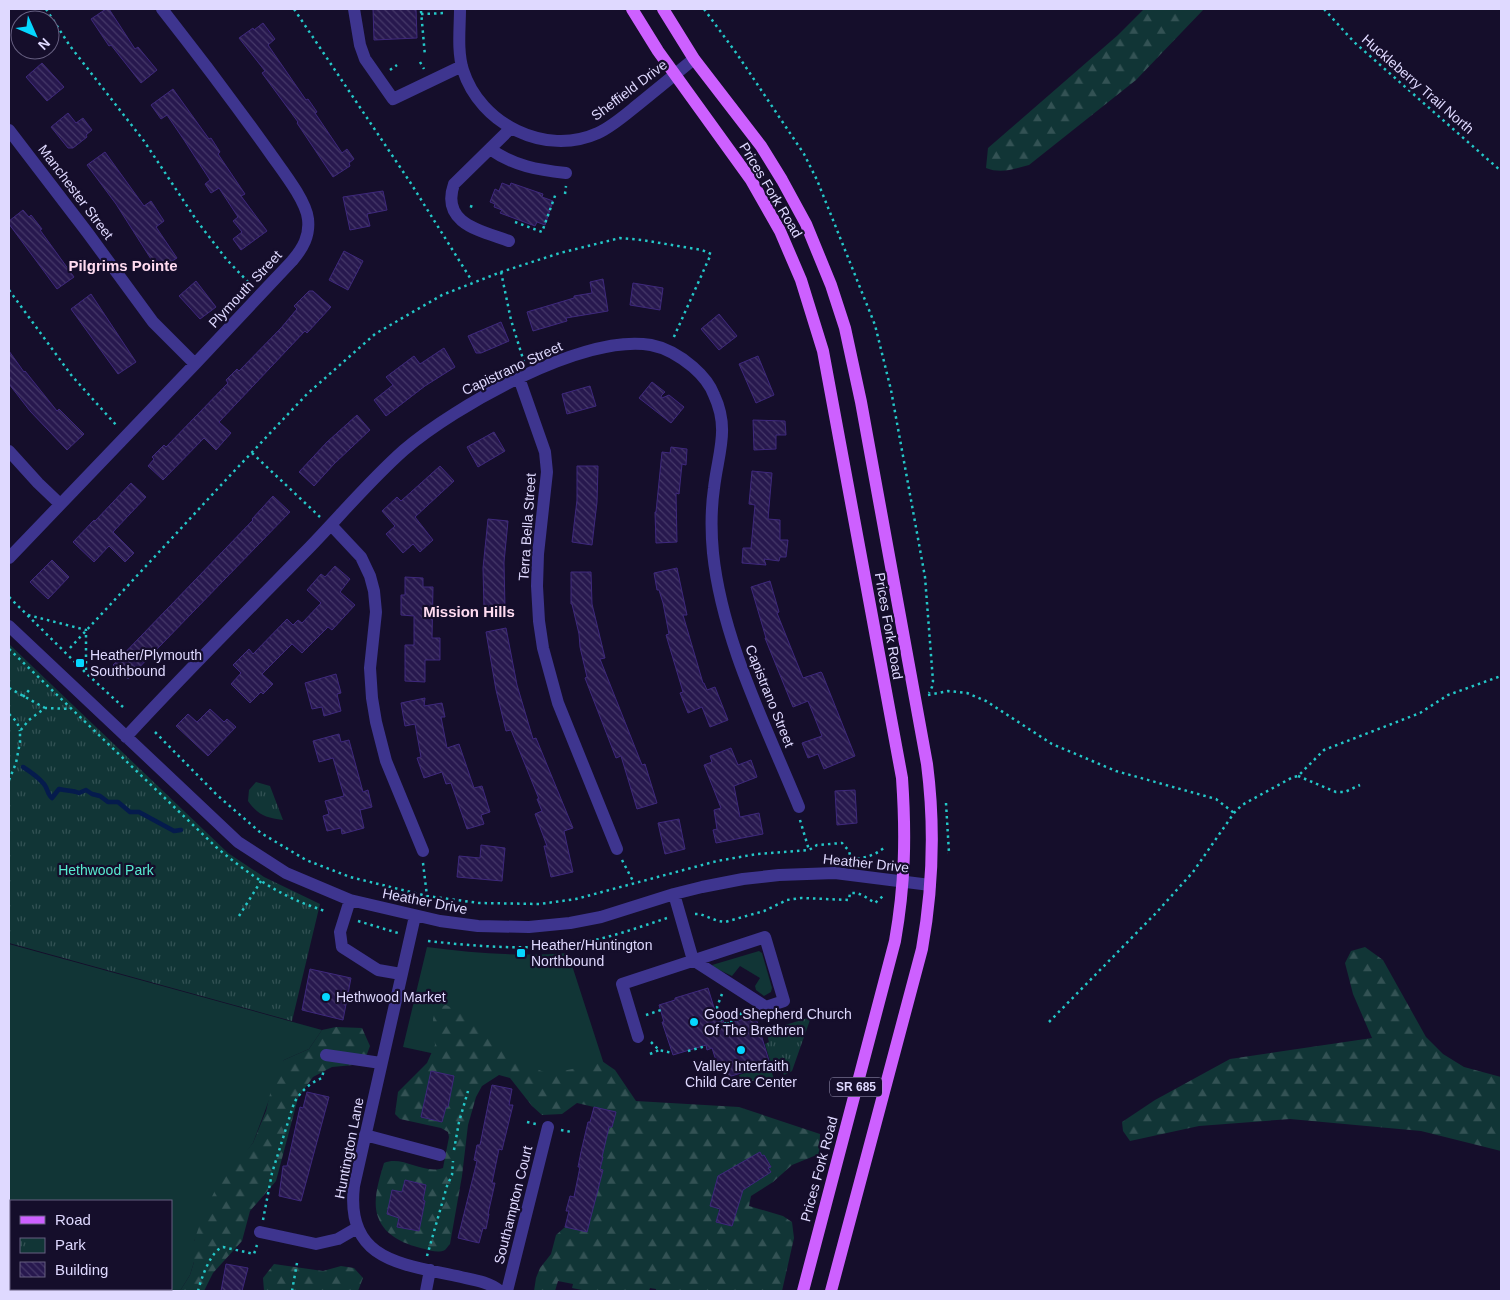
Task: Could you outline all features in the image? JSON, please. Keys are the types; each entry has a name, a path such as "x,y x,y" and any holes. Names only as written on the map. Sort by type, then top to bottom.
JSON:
{"main road":[{"name":"Prices Fork Road","path":"632,9 674,75 729,147 766,205 793,257 819,337 847,475 902,778 906,849 895,941 803,1291"},
{"name":"Prices Fork Road","path":"663,9 694,59 761,146 782,180 812,236 831,285 849,343 861,402 931,795 932,852 922,949 831,1291"}],"street":[{"name":"Plymouth Street","path":"9,558 195,364 302,249 306,242 308,219 295,190 216,79 162,9"},
{"path":"354,9 360,45 365,59 392,99 462,66"},
{"name":"Sheffield Drive","path":"460,9 462,66 471,88 483,106 493,116 520,133 541,140 567,142 599,133 622,117 694,59"},
{"path":"509,241 464,224 454,212 452,190 454,184 511,128"},
{"name":"Manchester Street","path":"9,130 153,322 195,364"},
{"path":"490,149 516,164 537,170 566,173"},
{"name":"Capistrano Street","path":"126,737 379,474 424,434 460,409 547,365 580,353 604,347 651,344 668,349 682,358 698,371 714,393 720,412 723,440 714,487 712,522 713,550 721,606 735,648 799,806"},
{"name":"Terra Bella Street","path":"519,378 545,452 547,472 538,554 537,586 543,648 558,703 617,849"},
{"path":"9,451 60,504"},
{"path":"331,525 361,557 370,576 376,612 370,668 376,722 386,761 423,851"},
{"name":"Heather Drive","path":"9,626 226,833 248,850 300,879 350,900 440,921 478,926 540,926 570,923 616,913 674,894 743,879 796,874 835,873 930,886"},
{"path":"643,1037 622,984 693,960 765,937 784,1001 766,1007 693,960 674,894"},
{"path":"350,900 340,932 342,947 378,970 401,974"},
{"name":"Huntington Lane","path":"415,916 365,1135 352,1201 357,1228 363,1238 378,1253 401,1263 480,1281 500,1291"},
{"path":"326,1055 381,1063"},
{"name":"Southampton Court","path":"507,1291 548,1127"},
{"path":"365,1135 440,1155"},
{"path":"260,1232 316,1244 338,1239 357,1228"},
{"path":"426,1291 430,1270"}],"path":[{"path":"46,9 70,46 144,141 197,221 227,260 254,288"},
{"path":"294,9 410,182 472,282"},
{"name":"Huckleberry Trail North","path":"1324,9 1354,42 1501,171"},
{"path":"425,56 421,13 446,13"},
{"path":"515,222 542,232 556,194"},
{"path":"470,206 476,208"},
{"path":"70,648 307,394 375,334 442,295 500,272 560,253 620,238 702,250 711,254 668,349"},
{"path":"500,272 511,320 525,360"},
{"path":"9,290 72,376 119,427"},
{"path":"252,453 318,516 331,525"},
{"path":"9,597 86,673 124,707"},
{"path":"26,614 86,630"},
{"path":"86,630 86,673"},
{"path":"9,648 72,709 45,708 9,688"},
{"path":"1050,1022 1193,872 1234,813 1242,805 1298,776 1324,750 1420,713 1448,695 1501,676"},
{"path":"23,697 30,689"},
{"path":"915,700 934,693 948,691 967,693 986,701 1045,740 1070,752 1116,771 1216,799 1234,813"},
{"path":"20,731 29,720 45,708"},
{"path":"9,714 17,722 20,731 16,763 9,780"},
{"path":"155,732 218,795 261,833 306,860 350,877 427,896 478,903 540,904 576,899 717,861 757,854 809,850 817,845 842,843 849,851 851,859 867,858 887,848"},
{"path":"1298,776 1336,792 1345,792 1360,785"},
{"path":"801,825 809,850"},
{"path":"625,866 634,883"},
{"path":"424,873 427,896"},
{"path":"239,916 261,881"},
{"path":"401,897 403,891"},
{"path":"693,914 700,914 725,922 764,911 794,899 849,900 850,893 858,893 875,903 883,896"},
{"path":"358,921 398,933"},
{"path":"392,931 394,925"},
{"path":"721,1021 717,1007 723,992"},
{"path":"720,1016 725,1015 726,1023 737,1020 745,1008 751,1011"},
{"path":"654,1012 661,1010"},
{"path":"643,1037 659,1050 672,1053"},
{"path":"688,1051 706,1046"},
{"path":"650,1054 659,1050"},
{"path":"266,1209 272,1174 294,1103 308,1086 322,1078"},
{"path":"454,1152 458,1122 468,1091"},
{"path":"429,1254 447,1186 452,1175 453,1159"},
{"path":"198,1291 208,1264 220,1248 223,1247 254,1254"},
{"path":"292,1291 296,1263"}],"green space":[{"path":"1144,9 1204,9 1136,80 1029,165 1002,171 986,168 988,148 1118,35"},
{"name":"Hethwood Park","path":"9,644 228,853 264,877 320,904 292,1021 9,943"},
{"path":"256,782 270,786 283,820 263,815 255,810 248,801 249,790"},
{"path":"9,944 322,1030 309,1049 284,1060 253,1143 243,1156 194,1241 194,1262 190,1275 180,1291 9,1291"},
{"path":"427,947 497,954 568,953 613,1092 403,1047"},
{"path":"1365,947 1383,960 1426,1037 1443,1054 1464,1067 1501,1077 1501,1151 1421,1131 1290,1119 1199,1126 1130,1141 1123,1131 1122,1122 1155,1100 1230,1059 1372,1038 1353,994 1345,963 1351,951"},
{"path":"759,951 762,953 772,988 771,992 764,996 756,990 755,986 760,978 740,966 732,976 712,965"},
{"path":"446,1005 462,1013 474,1026 487,1032 515,1059 548,1074 577,1068 599,1059 615,1070 636,1101 739,1107 820,1134 819,1154 792,1165 773,1182 751,1196 749,1206 783,1216 792,1222 794,1238 782,1291 656,1291 656,1289 650,1288 649,1291 587,1291 572,1288 573,1284 558,1281 555,1291 534,1291 536,1278 540,1268 551,1254 556,1235 565,1227 600,1172 603,1157 600,1156 609,1127 612,1127 615,1112 577,1103 562,1114 542,1115 532,1106 510,1078 499,1075 482,1086 476,1097 468,1125 462,1176 450,1244 445,1250 432,1251 411,1245 391,1235 381,1224 376,1211 377,1190 384,1163 398,1161 428,1169 443,1168 449,1137 448,1132 441,1128 400,1119 395,1114 398,1092 427,1063 435,1045 433,1019 436,1008","holes":["425,1102 446,1107 442,1122 421,1117","760,1153 762,1156 764,1155 771,1166 768,1168 770,1172 739,1193 737,1197 740,1200 732,1226 716,1222 718,1208","405,1180 426,1185 419,1231 397,1227"]},
{"path":"811,1017 792,1071 784,1075 781,1066 771,1070 774,1079 741,1082 739,1075 771,1064 765,1044 769,1042 766,1031"},
{"path":"336,1027 362,1028 370,1046 364,1062 332,1067 313,1077 298,1098 276,1181 250,1211 242,1241 213,1273 204,1291 180,1291 190,1275 194,1262 194,1241 205,1210 220,1181 253,1143 266,1111 275,1073 284,1060 309,1049 322,1030"},
{"path":"274,1264 323,1271 341,1266 354,1268 363,1278 358,1291 264,1291 263,1278"}],"building":[{"path":"109,9 135,49 138,47 157,70 141,83 111,45 109,46 91,19"},
{"path":"373,9 416,9 417,38 374,40"},
{"path":"263,23 275,39 268,45 306,100 308,99 317,112 315,113 342,153 347,149 354,159 349,163 350,166 333,177 298,122 262,73 265,71 239,38"},
{"path":"42,63 64,87 47,101 26,77"},
{"path":"173,89 209,139 211,138 220,152 218,154 245,194 241,196 267,231 241,250 233,239 242,232 233,221 238,217 219,188 211,193 205,184 210,180 167,115 161,119 151,105"},
{"path":"68,113 76,123 83,118 92,130 86,135 87,137 73,148 68,148 51,127"},
{"path":"105,152 144,206 151,201 164,221 156,227 177,258 158,270 116,204 87,165"},
{"path":"502,183 510,186 511,183 543,194 542,197 553,201 545,225 537,222 535,226 500,213 502,210 494,207 495,204 490,202 495,189 499,191"},
{"path":"383,191 387,210 367,214 370,226 350,230 343,197"},
{"path":"23,210 29,217 31,215 42,229 40,230 74,277 57,289 9,224 9,221"},
{"path":"344,251 363,261 348,290 329,280"},
{"path":"603,279 608,311 566,318 567,321 533,331 527,312 574,298 574,296 592,293 590,282"},
{"path":"196,281 216,307 200,319 179,296"},
{"path":"633,283 663,288 660,310 630,305"},
{"path":"309,291 313,291 331,307 307,333 305,331 219,422 231,433 216,450 204,438 163,480 148,466 154,459 152,457 164,445 166,447 228,383 226,380 237,369 239,371 281,328 297,309 294,306"},
{"path":"91,294 136,362 118,374 71,309"},
{"path":"719,314 737,336 719,350 701,329"},
{"path":"501,322 509,341 481,353 476,353 468,336"},
{"path":"444,348 455,367 425,386 386,416 374,400 393,385 386,377 414,356 420,364"},
{"path":"9,351 57,411 59,409 84,434 67,450 30,411 9,384"},
{"path":"758,356 774,395 756,403 739,364"},
{"path":"652,382 665,392 661,396 662,398 669,395 684,407 671,423 639,398"},
{"path":"590,386 596,406 567,414 562,394"},
{"path":"357,415 370,430 314,486 299,472 327,442"},
{"path":"753,420 785,421 786,435 776,435 776,449 754,450"},
{"path":"494,432 505,451 478,467 467,447"},
{"path":"671,447 687,449 686,465 682,464 679,494 676,493 677,542 656,543 655,512 662,452 670,453"},
{"path":"440,466 454,481 415,517 433,540 420,552 413,544 403,553 386,534 395,526 382,511 397,497 401,501"},
{"path":"577,466 598,466 597,502 592,545 572,542 577,500"},
{"path":"752,471 772,473 768,519 780,520 780,540 788,540 786,557 780,557 779,561 764,559 766,565 742,563 743,548 751,548 755,505 749,504"},
{"path":"131,483 146,497 113,532 134,553 125,562 109,546 94,562 73,542"},
{"path":"273,496 290,512 128,679 113,665 253,520"},
{"path":"488,519 508,521 504,562 505,609 484,609 483,568"},
{"path":"52,560 69,577 48,599 30,582"},
{"path":"335,566 350,579 340,592 355,605 332,630 328,627 302,653 292,644 262,674 273,684 250,703 231,684 241,673 233,665 249,649 253,654 287,619 293,625 298,620 302,623 321,603 307,590 321,574 325,577"},
{"path":"677,568 687,615 683,615 703,683 707,690 715,687 728,720 710,727 702,707 688,713 680,693 683,692 666,635 669,634 663,603 659,590 657,590 654,573"},
{"path":"571,572 591,572 592,604 605,658 600,659 642,765 645,764 657,803 637,809 621,756 616,758 585,678 587,677 579,634 571,604"},
{"path":"405,577 423,578 423,587 433,587 432,638 440,638 440,660 425,660 425,682 405,681 405,645 414,645 414,616 401,615 401,595 405,595"},
{"path":"770,581 779,612 777,613 803,678 822,673 855,756 824,769 818,754 808,758 802,743 822,736 808,701 793,707 765,638 751,587"},
{"path":"506,628 517,685 533,739 536,738 573,828 564,831 573,872 551,877 544,846 547,846 535,814 542,811 537,799 539,799 511,730 506,731 496,690 486,632"},
{"path":"336,674 341,693 337,694 341,711 324,716 322,707 312,709 305,683"},
{"path":"425,698 424,706 442,703 445,717 441,717 447,748 459,744 474,788 482,786 490,812 481,815 484,824 467,829 451,783 446,784 442,772 424,778 417,758 421,757 415,724 405,726 401,703"},
{"path":"210,709 224,722 227,719 236,727 208,756 176,726 188,714 197,722"},
{"path":"339,734 341,742 349,740 363,792 368,790 372,807 360,810 364,828 342,834 341,828 327,831 323,816 329,814 325,801 344,796 333,758 319,762 313,741"},
{"path":"731,748 738,765 751,760 757,777 734,786 740,817 759,813 763,834 716,843 713,830 717,829 714,810 721,808 704,765 712,762 710,756"},
{"path":"855,790 857,823 837,825 835,791"},
{"path":"679,819 685,849 665,854 658,823"},
{"path":"481,845 505,848 502,881 457,877 459,856 480,858"},
{"name":"Hethwood Market","path":"310,969 351,978 343,1020 302,1010"},
{"path":"708,988 718,1021 723,1020 725,1025 747,1018 748,1021 756,1018 770,1064 725,1078 722,1069 719,1070 712,1048 707,1050 706,1045 673,1055 662,1022 664,1022 659,1005"},
{"path":"431,1071 454,1076 448,1107 446,1107 442,1122 421,1117"},
{"path":"492,1085 512,1089 509,1105 513,1105 502,1150 499,1149 492,1183 495,1183 486,1229 483,1228 479,1243 458,1238 477,1161 474,1160 477,1145 480,1145"},
{"path":"307,1092 329,1097 301,1201 279,1196 283,1166 287,1166 300,1107 303,1108"},
{"path":"594,1107 616,1112 612,1127 609,1127 600,1169 603,1170 587,1232 565,1227 569,1211 566,1211 570,1196 574,1197 581,1152 588,1122 590,1122"},
{"path":"760,1152 771,1167 768,1168 771,1172 743,1190 732,1226 716,1222 720,1209 710,1206 718,1176"},
{"path":"405,1180 426,1185 419,1231 397,1227 399,1218 387,1214 392,1190 402,1192"},
{"path":"226,1264 248,1268 242,1291 221,1291"}],"waterway":[{"path":"23,767 42,781 52,798 59,789 79,793 86,790 108,802 118,802 130,812 139,812 174,831 181,830"}],"place":[{"name":"Heather/Plymouth Southbound","path":"80,663"},
{"name":"Heather/Huntington Northbound","path":"521,953"},
{"name":"Hethwood Market","path":"326,997"},
{"name":"Good Shepherd Church Of The Brethren","path":"694,1022"},
{"name":"Valley Interfaith Child Care Center","path":"741,1050"}],"district":[{"name":"Pilgrims Pointe","path":"123,265"},
{"name":"Mission Hills","path":"469,611"}]}
